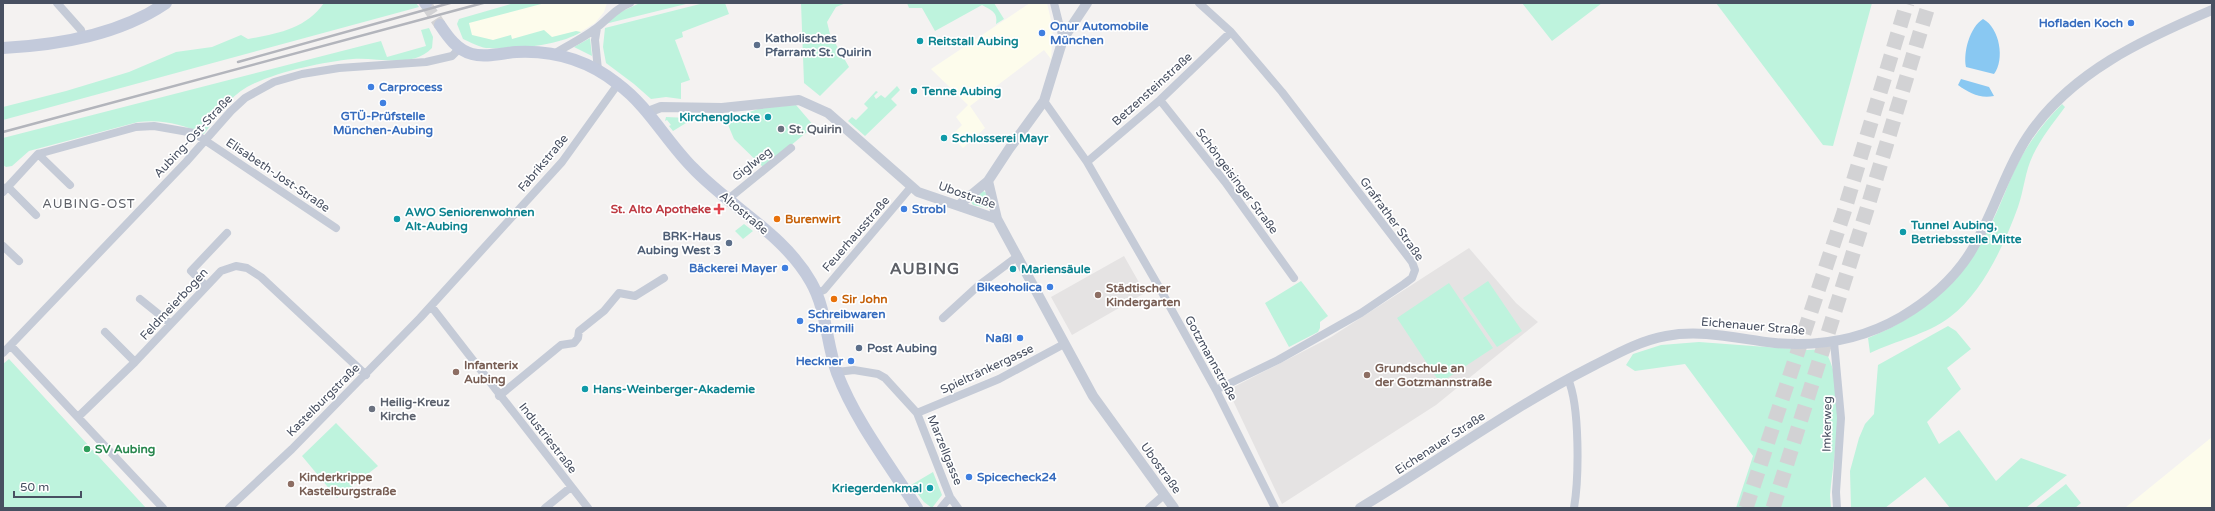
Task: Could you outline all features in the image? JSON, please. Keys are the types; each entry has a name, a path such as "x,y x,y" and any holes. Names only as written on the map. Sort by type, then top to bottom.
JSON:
{"main road":[{"path":"3,48 31,47 83,38 130,21 166,3"},
{"path":"440,25 450,39 460,48"},
{"name":"Altostraße","path":"460,48 472,54 538,52 554,54 577,60 598,70 618,84 648,112 693,168 727,200 766,230 784,248 811,281 826,325 837,372 849,402 917,508"}],"street":[{"path":"57,3 81,30 83,38"},
{"path":"554,54 580,40 597,28 614,10 630,3"},
{"path":"1054,3 1063,39"},
{"path":"959,205 988,181 1008,148 1044,101 1063,39 1087,3"},
{"name":"Grafrather Straße","path":"1199,3 1231,32 1282,92 1412,262 1415,270 1408,281 1361,313 1278,360 1216,390"},
{"name":"Eichenauer Straße","path":"1360,508 1568,379 1636,345 1666,336 1697,333 1792,344 1834,342 1858,335 1898,319 1935,293 1952,276 1969,253 2014,160 2028,135 2056,103 2079,81 2130,49 2212,10"},
{"path":"597,28 595,40 598,70"},
{"name":"Betzensteinstraße","path":"1087,162 1160,100 1231,32"},
{"name":"Aubing-Ost-Straße","path":"3,353 206,141 231,111 245,98 274,82 302,74 339,68 426,62 452,56 460,48"},
{"name":"Fabrikstraße","path":"431,306 548,178 618,84"},
{"name":"Ubostraße","path":"648,112 661,107 721,108 799,100 828,113 918,192 997,219 1093,396 1174,508"},
{"name":"Schöngeisinger Straße","path":"1160,100 1225,182 1294,278"},
{"name":"Gotzmannstraße","path":"1044,101 1087,162 1216,390 1275,508"},
{"name":"Elisabeth-Jost-Straße","path":"38,154 136,127 167,127 194,133 336,228"},
{"name":"Giglweg","path":"727,200 791,148"},
{"path":"36,215 5,189 38,154 70,184"},
{"path":"988,181 997,219"},
{"name":"Feuerhausstraße","path":"816,293 824,290 911,187"},
{"path":"206,286 192,272 227,233"},
{"path":"3,246 19,261"},
{"path":"943,318 978,286 1018,256"},
{"name":"Feldmeierbogen","path":"78,417 135,362 206,286 225,269 236,266 252,270 279,292 366,375"},
{"path":"499,396 561,345 574,344 578,338 579,332 604,312 619,293 635,296 664,278"},
{"path":"140,299 171,324"},
{"name":"Kastelburgstraße","path":"229,508 366,375 431,306"},
{"name":"Industriestraße","path":"431,306 499,396 588,508"},
{"path":"105,332 135,362"},
{"name":"Imkerweg","path":"1834,342 1841,418 1836,492 1837,508"},
{"name":"Spieltränkergasse","path":"917,413 999,379 1034,362 1064,344"},
{"path":"11,346 163,508"},
{"name":"Marzellgasse","path":"837,372 854,370 878,374 885,378 917,413 950,497 958,508"},
{"path":"1568,379 1576,427 1576,493 1574,508"},
{"path":"545,508 571,488"},
{"path":"1149,508 1164,495"},
{"name":"Marzellgasse","path":"941,508 950,497"}],"shaded area":[{"path":"535,3 607,3 604,12 595,23 574,36 486,47 457,24"},
{"path":"1030,3 1047,3 1053,29 1051,59 1044,50 970,106 985,128 963,148 951,136 962,125 956,117 968,105 931,69"},
{"name":"Grundschule an der Gotzmannstraße","path":"1469,248 1516,303 1538,322 1436,405 1282,504 1228,390 1331,337"},
{"name":"Städtischer Kindergarten","path":"1124,256 1145,293 1072,335 1051,297"},
{"path":"2212,437 2212,508 2124,508 2126,507"}],"green space":[{"path":"324,3 416,3 419,7 3,120 3,107 66,91 129,72 176,52 212,47 241,35 248,39 290,29 308,19 317,12"},
{"path":"514,3 545,3 469,23 472,35 493,40 511,35 512,39 544,30 552,37 576,31 581,32 561,41 522,48 486,48 477,46 463,39 457,24 459,19"},
{"path":"640,3 690,3 605,24 614,15"},
{"path":"704,3 725,3 729,14 682,32 683,37 675,40 690,80 681,83 681,99 666,97 651,99 606,63 603,47 605,28"},
{"path":"801,3 846,3 836,7 827,22 830,34 849,67 820,96 804,83"},
{"path":"907,3 994,3 1004,19 996,24 995,14 982,5 935,31 922,8 909,8"},
{"path":"1522,3 1602,3 1552,41"},
{"path":"1716,3 1872,3 1833,146 1823,145"},
{"path":"429,28 433,37 432,48 415,58 394,61 363,59 341,60 285,72 247,87 234,96 223,108 204,134 188,127 172,123 155,121 138,122 29,151 12,166 6,167 3,165 3,138 381,41 387,57 426,46 421,30"},
{"path":"590,38 592,56 574,47"},
{"path":"897,86 900,90 891,99 897,105 865,136 848,121 852,117 856,120 868,108 864,104 876,91 878,92 874,96 876,99 881,95 885,98"},
{"path":"2062,104 2065,107 2044,136 2030,161 2018,207 2006,237 1991,267 1973,295 1962,307 1941,323 1921,333 1870,353 1868,338 1889,329 1924,307 1939,295 1965,265 1997,213 2013,173 2027,148 2043,125"},
{"path":"796,105 814,126 764,168 734,139 726,120 761,108"},
{"path":"666,117 689,118 691,120 673,131 667,120 665,121"},
{"path":"981,190 987,193 988,208 973,205 971,202"},
{"path":"744,224 753,231 743,239 735,231"},
{"path":"1301,281 1328,316 1320,322 1318,332 1289,347 1265,303"},
{"path":"1488,281 1522,331 1497,347 1463,298"},
{"path":"1449,283 1493,348 1440,383 1397,318"},
{"path":"1948,326 1956,331 1971,349 1947,368 1961,389 1927,422 1939,444 1959,430 1996,481 2021,458 2067,475 2026,508 1950,508 1925,477 1885,508 1851,508 1850,471 1859,438 1865,424 1874,414 1878,365"},
{"path":"1699,342 1807,350 1824,349 1831,364 1836,382 1838,401 1838,420 1830,495 1831,508 1736,508 1753,456 1685,364 1635,371 1626,365 1633,354 1661,345"},
{"path":"9,359 146,508 3,508 3,364"},
{"path":"336,423 378,466 337,498 302,456"},
{"path":"933,472 942,495 932,508 924,502 911,485"},
{"path":"2066,484 2081,503 2075,508 2035,508"}],"water":[{"path":"1983,19 1989,23 1993,29 1999,45 1999,61 1994,74 1966,67 1965,61 1968,40 1974,28"},
{"path":"1961,79 1989,87 1994,96 1984,97 1966,91 1958,85"}],"tunnel":[{"path":"1746,508 1844,212 1907,3"},
{"path":"1773,508 1867,209 1929,3"},
{"path":"426,4 440,25"}],"railway":[{"path":"238,62 450,3"},
{"path":"3,132 483,3"}],"place":[{"name":"Hofladen Koch","path":"2131,23"},
{"name":"Onur Automobile München","path":"1042,33"},
{"name":"Reitstall Aubing","path":"920,41"},
{"name":"Katholisches Pfarramt St. Quirin","path":"757,45"},
{"name":"Carprocess","path":"371,87"},
{"name":"Tenne Aubing","path":"914,91"},
{"name":"GTÜ-Prüfstelle München-Aubing","path":"383,103"},
{"name":"Kirchenglocke","path":"768,117"},
{"name":"St. Quirin","path":"781,129"},
{"name":"Schlosserei Mayr","path":"944,138"},
{"name":"St. Alto Apotheke","path":"719,209"},
{"name":"Strobl","path":"904,209"},
{"name":"AWO Seniorenwohnen Alt-Aubing","path":"397,219"},
{"name":"Burenwirt","path":"777,219"},
{"name":"Tunnel Aubing, Betriebsstelle Mitte","path":"1903,232"},
{"name":"BRK-Haus Aubing West 3","path":"729,243"},
{"name":"Bäckerei Mayer","path":"785,268"},
{"name":"Mariensäule","path":"1013,269"},
{"name":"Bikeoholica","path":"1050,287"},
{"name":"Städtischer Kindergarten","path":"1098,295"},
{"name":"Sir John","path":"834,299"},
{"name":"Schreibwaren Sharmili","path":"800,321"},
{"name":"Naßl","path":"1020,338"},
{"name":"Post Aubing","path":"859,348"},
{"name":"Heckner","path":"851,361"},
{"name":"Infanterix Aubing","path":"456,372"},
{"name":"Grundschule an der Gotzmannstraße","path":"1367,375"},
{"name":"Hans-Weinberger-Akademie","path":"585,389"},
{"name":"Heilig-Kreuz Kirche","path":"372,409"},
{"name":"SV Aubing","path":"87,449"},
{"name":"Spicecheck24","path":"969,477"},
{"name":"Kinderkrippe Kastelburgstraße","path":"291,484"},
{"name":"Kriegerdenkmal","path":"930,488"}],"district":[{"name":"AUBING-OST","path":"89,203"},
{"name":"AUBING","path":"925,268"}]}
